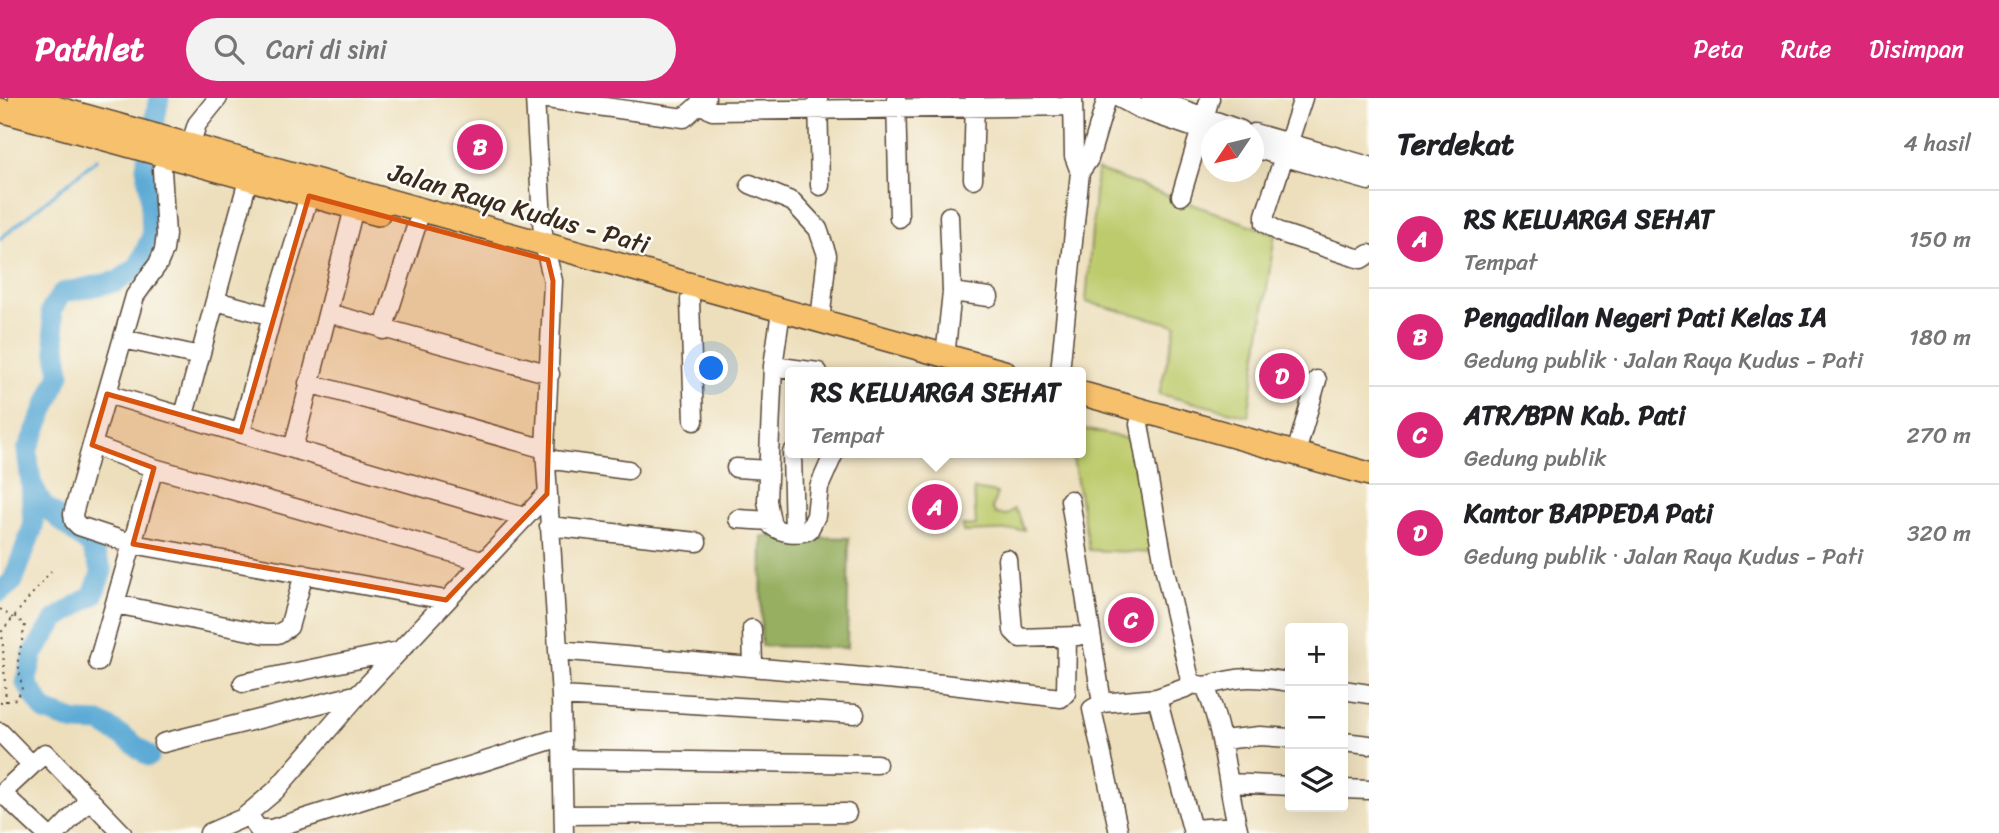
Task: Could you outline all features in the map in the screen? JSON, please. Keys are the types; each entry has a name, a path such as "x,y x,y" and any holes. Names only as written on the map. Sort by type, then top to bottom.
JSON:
{"main road":[{"name":"Jalan Raya Kudus - Pati","path":"20,98 248,180 416,224 546,252 690,300 780,318 820,322 956,366"},
{"name":"Jalan Raya Kudus - Pati","path":"0,110 127,137"},
{"name":"Jalan Raya Kudus - Pati","path":"177,155 546,252 956,366"},
{"path":"1086,395 1369,474"},
{"path":"1086,410 1369,488"}],"street":[{"path":"218,98 177,155 164,250 158,264 135,296 73,514 74,521 79,526 133,544 446,600"},
{"path":"1080,172 1089,159 1107,98"},
{"path":"1119,98 1142,110 1201,125"},
{"path":"1151,98 1201,124"},
{"path":"1206,119 1210,98"},
{"path":"1303,98 1265,215 1265,223 1281,233 1354,257 1361,259 1369,254"},
{"path":"847,813 564,824 561,696 545,454 553,281 546,252 541,99 684,118 704,101 712,111 818,104 1073,102 1074,156 1080,172 1060,367"},
{"path":"973,178 975,102"},
{"path":"818,104 820,186"},
{"path":"896,104 899,218"},
{"path":"1181,196 1201,138"},
{"path":"1264,138 1287,151 1369,181"},
{"path":"1264,149 1369,166"},
{"path":"184,415 248,180"},
{"path":"750,184 793,202 818,229 827,255 820,322"},
{"path":"241,432 272,316 309,196"},
{"path":"293,449 354,208"},
{"path":"949,216 956,366"},
{"path":"383,330 416,224"},
{"path":"952,292 989,297"},
{"path":"690,300 694,421"},
{"path":"216,301 272,316"},
{"path":"328,313 550,374"},
{"path":"780,318 773,366 767,501 772,526 803,533 811,527 816,516 819,487 832,458"},
{"path":"123,339 200,356"},
{"path":"773,366 785,368"},
{"path":"1296,453 1317,380"},
{"path":"308,383 545,454 628,470"},
{"path":"107,394 524,517"},
{"path":"1139,424 1165,571 1198,685 1222,740 1238,830 1192,831 1157,698"},
{"path":"771,442 785,444"},
{"path":"92,445 154,468 482,561"},
{"path":"792,458 794,532"},
{"path":"98,663 154,468"},
{"path":"736,468 769,470"},
{"path":"209,833 248,814 294,772 398,651 547,494"},
{"path":"1070,500 1102,703"},
{"path":"738,519 770,521"},
{"path":"549,526 697,542"},
{"path":"1007,559 1014,634 1020,638 1092,634"},
{"path":"115,604 265,634 278,634 289,627 304,574"},
{"path":"752,629 752,667"},
{"path":"558,650 943,684 1061,698 1066,693 1067,637"},
{"path":"243,684 398,651"},
{"path":"1119,833 1093,709 1102,703 1157,698 1198,685 1238,678 1256,676 1285,680"},
{"path":"1348,691 1369,694"},
{"path":"163,743 359,694"},
{"path":"561,696 855,714"},
{"path":"0,732 32,765"},
{"path":"1222,740 1260,736 1285,738"},
{"path":"248,814 258,829 271,829 561,737"},
{"path":"1348,743 1369,745"},
{"path":"45,833 1,794 45,753 122,833"},
{"path":"563,759 877,764"},
{"path":"1230,783 1285,786"},
{"path":"1348,789 1369,790"},
{"path":"57,833 90,799"}],"path":[{"path":"6,702 2,631 51,571"},
{"path":"0,609 25,625 18,661 22,690 16,699 0,703"}],"highlighted area":[{"path":"309,196 548,260 553,281 547,494 446,600 133,544 154,468 92,445 107,394 241,432"}],"green space":[{"path":"1097,170 1275,234 1248,416 1159,394 1176,325 1086,302"},
{"path":"1086,429 1137,441 1154,553 1089,550 1073,458 1086,458"},
{"path":"974,489 997,493 992,508 996,514 1007,515 1014,509 1024,530 963,532 962,526 976,525"},
{"path":"762,536 849,538 847,648 761,646"}],"waterway":[{"path":"0,592 13,581 33,527 27,451 60,374 51,310 62,293 118,281 138,267 152,236 146,167 159,98"},
{"path":"0,239 97,159"},
{"path":"32,484 43,505 91,546 102,571 93,595 56,619 33,654 26,683 45,711 76,722 101,723 149,756"}],"place":[{"name":"Pengadilan Negeri Pati Kelas IA","path":"480,147"},
{"name":"Kantor BAPPEDA Pati","path":"1282,376"},
{"name":"RS KELUARGA SEHAT","path":"935,507"},
{"name":"ATR/BPN Kab. Pati","path":"1131,620"}]}
